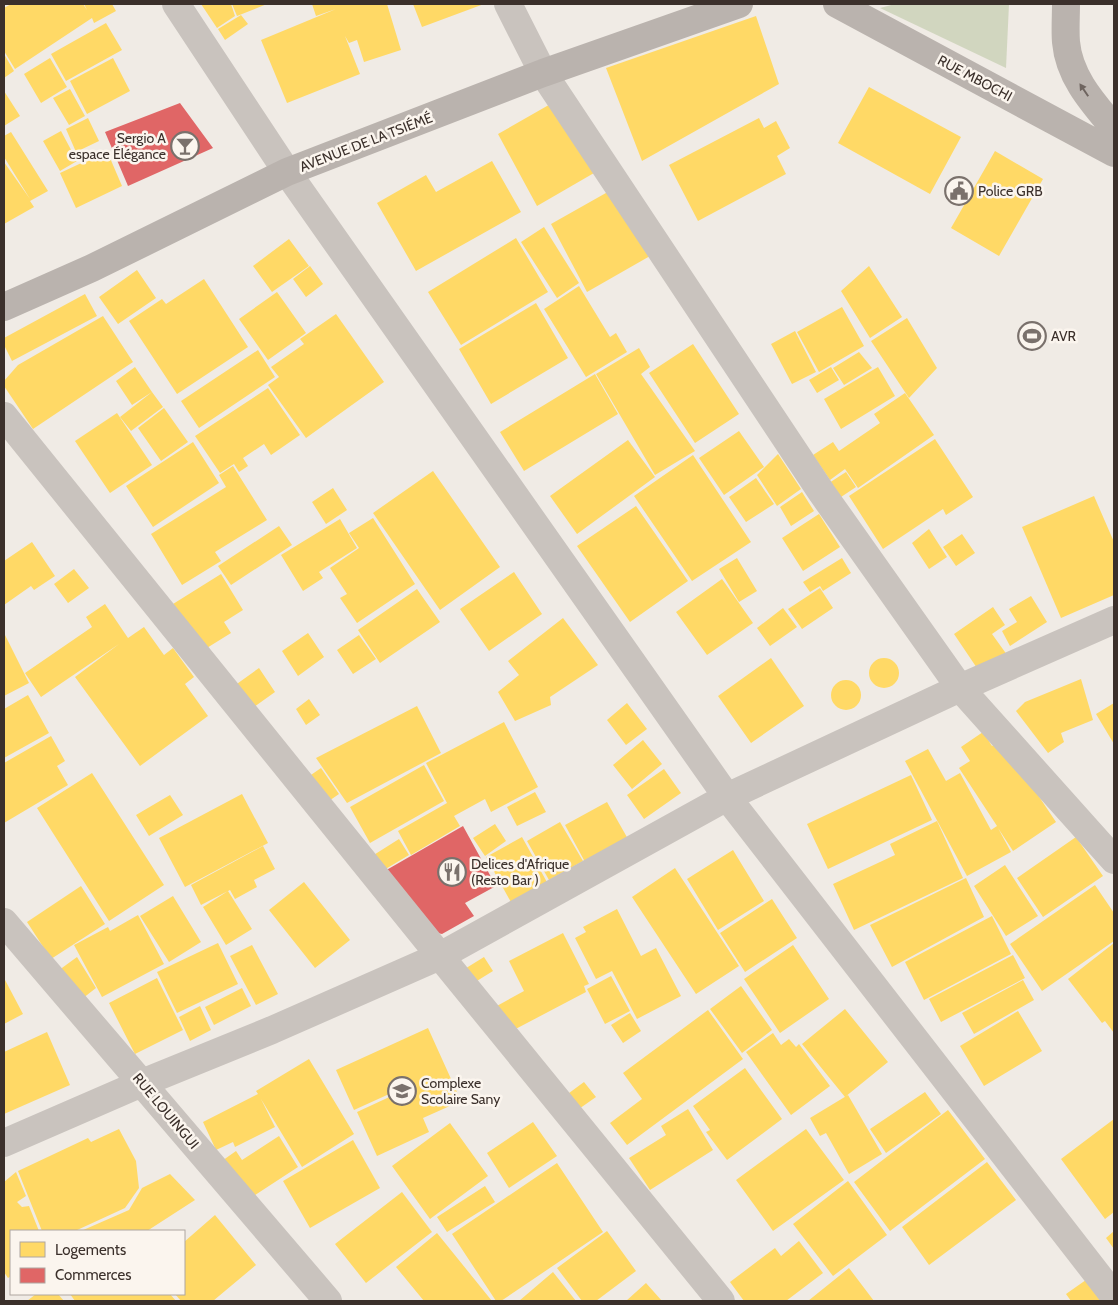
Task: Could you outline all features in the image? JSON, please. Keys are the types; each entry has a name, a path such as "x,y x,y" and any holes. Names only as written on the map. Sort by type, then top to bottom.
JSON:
{"main road":[{"name":"AVENUE DE LA TSIÉMÉ","path":"4,307 92,268 288,172 543,73 739,4"},
{"name":"RUE MBOCHI","path":"837,4 1114,153"},
{"path":"1066,4 1066,43 1073,74 1114,128"}],"street":[{"path":"176,4 288,172 727,797 1114,1296"},
{"path":"508,4 543,73 822,494 960,688 1114,860"},
{"path":"4,416 721,1301"},
{"path":"4,1143 142,1082 272,1030 440,956 727,797 960,688 1114,620"},
{"name":"RUE LOUINGUI","path":"4,922 328,1301"}],"green space":[{"path":"895,4 1009,4 1006,68 880,8"}],"building: Logements":[{"path":"11,4 83,4 87,10 84,4 112,4 116,11 94,23 92,18 15,69 4,51 4,8"},
{"path":"201,4 231,4 235,16 217,28"},
{"path":"232,4 267,4 237,16"},
{"path":"312,4 387,4 401,50 364,62 357,40 349,43 345,36 360,74 287,103 261,40 336,9 316,16"},
{"path":"413,4 484,4 422,27"},
{"path":"241,15 248,24 225,40 218,29"},
{"path":"756,16 779,84 642,161 606,68"},
{"path":"106,23 122,50 66,81 51,54"},
{"path":"4,54 14,71 4,78"},
{"path":"50,58 67,87 41,103 24,74"},
{"path":"113,58 130,91 87,114 70,81"},
{"path":"869,87 961,137 930,194 838,143"},
{"path":"70,89 85,116 69,125 53,98"},
{"path":"4,91 20,116 4,126"},
{"path":"554,102 594,173 537,206 498,134"},
{"path":"88,118 99,141 76,152 66,129"},
{"path":"759,118 764,128 776,121 790,148 777,156 786,174 698,221 669,165"},
{"path":"61,131 77,161 60,171 43,141"},
{"path":"11,132 48,191 30,201 34,207 4,224 4,162 30,199 4,157 4,136"},
{"path":"107,151 122,186 76,208 60,173"},
{"path":"995,151 1043,179 999,256 951,228"},
{"path":"492,161 521,212 416,271 377,203 426,175 436,192"},
{"path":"613,189 650,256 587,292 551,224"},
{"path":"544,227 579,283 557,298 521,242"},
{"path":"516,238 548,292 461,345 428,292"},
{"path":"289,239 309,266 272,292 253,266"},
{"path":"310,266 323,284 306,297 293,279"},
{"path":"869,266 902,317 870,338 841,291"},
{"path":"137,270 156,298 118,324 99,297"},
{"path":"204,279 248,347 177,394 129,321 162,299 166,304"},
{"path":"579,286 610,337 616,333 627,352 586,377 544,309"},
{"path":"277,292 306,333 268,360 239,319"},
{"path":"85,294 97,316 12,361 4,345 4,338"},
{"path":"536,303 568,358 491,404 459,349"},
{"path":"842,307 864,346 819,372 797,332"},
{"path":"336,314 384,382 306,438 268,385 279,377 271,367 304,344 300,339"},
{"path":"103,316 133,362 33,429 4,386 4,381 18,365"},
{"path":"907,318 937,368 909,398 871,341"},
{"path":"795,331 816,372 792,384 771,344"},
{"path":"693,344 739,414 695,443 649,373"},
{"path":"639,348 650,367 641,374 695,451 655,475 596,374"},
{"path":"258,350 275,377 199,428 181,401"},
{"path":"859,352 872,368 844,385 833,368"},
{"path":"135,367 152,392 132,405 116,381"},
{"path":"831,367 839,380 817,393 809,380"},
{"path":"878,367 895,396 841,429 824,399"},
{"path":"595,374 618,414 524,471 500,432"},
{"path":"268,388 300,435 271,455 264,444 243,458 248,466 239,472 234,464 220,473 195,436"},
{"path":"152,392 163,407 131,431 120,417"},
{"path":"905,393 934,435 858,488 845,469 830,480 813,455 833,442 839,451 880,423 874,414"},
{"path":"164,408 188,442 161,461 138,428"},
{"path":"117,413 152,465 110,493 75,441"},
{"path":"739,431 764,467 724,495 699,458"},
{"path":"935,439 973,497 946,515 943,509 883,549 849,496"},
{"path":"628,440 655,477 577,534 550,496"},
{"path":"193,442 219,483 153,527 126,486"},
{"path":"778,454 801,489 777,506 757,475"},
{"path":"693,455 751,542 692,581 634,496"},
{"path":"233,466 267,520 215,552 221,561 182,585 151,534 226,487 219,475"},
{"path":"433,471 500,567 440,610 373,513"},
{"path":"846,472 856,487 838,499 829,483"},
{"path":"756,478 774,504 746,522 729,497"},
{"path":"333,488 347,510 326,524 312,502"},
{"path":"802,492 814,511 791,526 780,507"},
{"path":"1094,496 1114,542 1114,595 1061,618 1022,527"},
{"path":"636,506 688,581 630,622 577,546"},
{"path":"819,514 840,547 803,571 782,538"},
{"path":"373,518 415,584 357,623 340,598 347,594 330,568 359,548 349,533"},
{"path":"340,519 357,548 319,572 323,578 303,591 281,555"},
{"path":"279,526 292,545 231,585 218,566"},
{"path":"929,529 947,557 929,569 912,543"},
{"path":"962,534 975,553 956,566 943,547"},
{"path":"32,542 55,576 34,590 31,586 4,605 4,561"},
{"path":"737,558 757,591 739,602 719,569"},
{"path":"842,558 851,573 823,591 820,586 810,592 803,582"},
{"path":"74,569 89,588 68,603 54,584"},
{"path":"514,572 542,614 489,651 460,609"},
{"path":"221,574 243,610 224,622 231,633 202,651 173,604"},
{"path":"722,579 753,623 707,655 676,612"},
{"path":"820,588 833,608 802,629 788,609"},
{"path":"417,589 440,622 380,663 358,630"},
{"path":"1031,596 1047,622 1010,646 1002,631 1017,622 1009,609"},
{"path":"105,604 128,638 144,627 164,655 173,648 194,677 185,684 208,716 140,766 75,677 119,644 41,697 25,673 92,627 86,617"},
{"path":"993,607 1005,625 992,634 1010,659 983,677 954,634"},
{"path":"783,608 797,627 770,646 757,628"},
{"path":"563,618 598,665 550,697 551,705 515,721 498,692 519,675 508,661"},
{"path":"4,633 29,683 4,696"},
{"path":"308,633 324,657 298,676 282,651"},
{"path":"359,635 376,659 353,674 337,650"},
{"path":"771,658 804,706 751,743 718,696"},
{"path":"884,658 890,659 898,667 898,679 890,687 884,688 878,687 870,679 869,673 870,667 878,659"},
{"path":"259,668 275,692 250,710 234,686"},
{"path":"1081,679 1093,720 1061,733 1064,742 1048,753 1016,711 1025,702"},
{"path":"846,680 852,681 860,689 860,701 852,709 846,710 840,709 832,701 831,695 832,689 840,681"},
{"path":"28,695 49,733 4,758 4,709"},
{"path":"309,699 320,715 306,725 296,709"},
{"path":"627,703 647,729 626,745 607,720"},
{"path":"1114,703 1114,744 1096,714"},
{"path":"417,706 441,753 347,803 316,758"},
{"path":"504,722 538,787 491,812 485,799 454,816 460,826 411,855 398,831 447,803 426,763"},
{"path":"983,732 992,746 1001,740 1056,822 1013,851 998,828 1011,852 967,876 905,761 928,749 946,781 960,773 991,830 997,826 959,768 970,761 961,747"},
{"path":"51,736 65,761 57,766 68,785 4,823 4,763"},
{"path":"643,740 662,764 632,789 613,765"},
{"path":"424,765 444,801 370,843 350,807"},
{"path":"321,768 339,794 326,803 308,777"},
{"path":"664,769 681,793 644,819 627,795"},
{"path":"92,773 164,885 109,921 37,808"},
{"path":"911,775 932,820 828,869 807,824"},
{"path":"535,792 546,812 517,826 507,807"},
{"path":"242,794 268,843 185,887 159,838"},
{"path":"170,795 183,815 149,836 136,815"},
{"path":"607,802 628,839 585,862 565,825"},
{"path":"937,821 963,878 854,930 833,884 895,855 890,844"},
{"path":"560,822 583,861 549,880 527,841"},
{"path":"495,824 506,841 485,856 473,838"},
{"path":"522,837 548,884 512,904 486,857"},
{"path":"1076,837 1103,876 1043,917 1017,878"},
{"path":"399,839 409,855 379,873 369,858"},
{"path":"263,846 275,869 254,880 257,887 235,899 230,890 201,905 191,885"},
{"path":"733,850 764,901 718,930 687,879"},
{"path":"1005,865 1038,916 1006,936 974,886"},
{"path":"675,868 739,966 696,994 632,897"},
{"path":"966,878 984,917 892,967 870,925"},
{"path":"304,882 350,940 315,968 269,910"},
{"path":"1095,885 1114,913 1114,941 1042,991 1010,944"},
{"path":"81,886 105,924 51,959 27,922"},
{"path":"228,891 252,929 226,945 203,907"},
{"path":"173,896 201,942 169,962 140,916"},
{"path":"772,899 797,938 745,972 720,933"},
{"path":"617,909 641,956 656,948 681,996 637,1019 612,971 596,979 575,938 586,932 583,927"},
{"path":"138,915 164,964 102,997 74,945 108,927 110,931"},
{"path":"992,916 1011,954 924,1000 905,962"},
{"path":"563,933 589,984 584,986 586,992 508,1033 495,1007 524,991 509,961"},
{"path":"218,943 238,984 177,1013 157,972"},
{"path":"1114,943 1114,1033 1105,1021 1102,1023 1068,979"},
{"path":"252,945 278,994 256,1005 230,956"},
{"path":"793,945 829,999 780,1033 744,979"},
{"path":"1013,955 1025,978 941,1022 929,999"},
{"path":"77,957 96,988 78,1002 55,973"},
{"path":"484,957 493,971 472,984 463,970"},
{"path":"611,976 630,1011 605,1024 587,989"},
{"path":"4,978 23,1014 4,1024"},
{"path":"157,978 183,1030 135,1054 109,1003"},
{"path":"1023,980 1034,1000 974,1034 962,1013"},
{"path":"741,986 772,1030 742,1053 710,1009"},
{"path":"242,988 251,1006 214,1025 205,1007"},
{"path":"200,1006 211,1030 190,1041 179,1017"},
{"path":"845,1009 888,1062 845,1097 802,1044"},
{"path":"708,1010 743,1059 627,1145 610,1123 642,1099 623,1073"},
{"path":"1018,1011 1042,1051 984,1086 960,1046"},
{"path":"630,1013 641,1031 623,1043 611,1025"},
{"path":"428,1028 461,1101 423,1118 429,1132 377,1156 357,1112 398,1093 402,1100 413,1094 409,1085 354,1110 336,1070"},
{"path":"47,1032 70,1085 4,1114 4,1052"},
{"path":"773,1033 781,1045 789,1039 796,1047 799,1044 830,1086 791,1115 746,1052"},
{"path":"309,1059 354,1134 302,1167 261,1099 275,1127 235,1147 233,1142 216,1150 203,1122 258,1094 256,1091"},
{"path":"745,1068 782,1119 727,1160 706,1132 710,1130 693,1106"},
{"path":"584,1082 596,1097 576,1111 565,1096"},
{"path":"925,1092 941,1114 886,1153 870,1129"},
{"path":"848,1095 882,1154 849,1174 826,1133 820,1136 810,1118"},
{"path":"688,1109 713,1150 650,1190 629,1158 666,1135 661,1126"},
{"path":"948,1110 985,1159 890,1231 854,1182"},
{"path":"1114,1119 1114,1212 1105,1219 1061,1159"},
{"path":"533,1122 557,1156 509,1188 487,1153"},
{"path":"450,1123 488,1176 430,1219 392,1166"},
{"path":"119,1129 136,1161 139,1188 125,1208 77,1230 42,1230 18,1171 88,1138 91,1142"},
{"path":"806,1129 844,1180 773,1231 736,1180"},
{"path":"279,1136 298,1167 249,1199 219,1163 236,1151 242,1160"},
{"path":"353,1140 380,1188 310,1228 283,1181"},
{"path":"987,1162 1016,1200 929,1265 902,1227"},
{"path":"557,1163 603,1232 501,1301 496,1301 452,1234"},
{"path":"16,1172 26,1196 17,1202 22,1207 29,1206 39,1230 10,1230 10,1277 8,1278 4,1272 4,1182"},
{"path":"170,1174 195,1200 149,1230 83,1230 129,1210 142,1188"},
{"path":"848,1181 887,1235 833,1276 793,1224"},
{"path":"485,1186 495,1202 447,1232 437,1217"},
{"path":"402,1192 432,1232 366,1283 335,1244"},
{"path":"215,1215 256,1265 213,1301 181,1301 176,1295 185,1295 185,1241"},
{"path":"607,1231 636,1271 596,1301 582,1301 557,1268"},
{"path":"1114,1231 1114,1249 1106,1238"},
{"path":"437,1233 492,1301 424,1301 396,1267"},
{"path":"799,1241 823,1273 786,1301 744,1301 730,1282 775,1248 781,1256"},
{"path":"849,1268 874,1301 808,1301"},
{"path":"553,1272 576,1301 519,1301"},
{"path":"1093,1275 1110,1301 1071,1301 1066,1294"},
{"path":"646,1283 662,1301 626,1301"},
{"path":"35,1295 59,1295 64,1301 27,1301"},
{"path":"71,1295 171,1295 176,1301 75,1301"}],"building: Commerces":[{"path":"180,103 213,148 128,186 105,132"},
{"path":"463,826 496,886 465,903 474,916 442,934 429,931 383,872"}],"place":[{"name":"Sergio A espace Élégance","path":"185,146"},
{"name":"Police GRB","path":"959,191"},
{"name":"AVR","path":"1032,336"},
{"name":"Delices d'Afrique (Resto Bar )","path":"452,872"},
{"name":"Complexe Scolaire Sany","path":"402,1091"}]}
